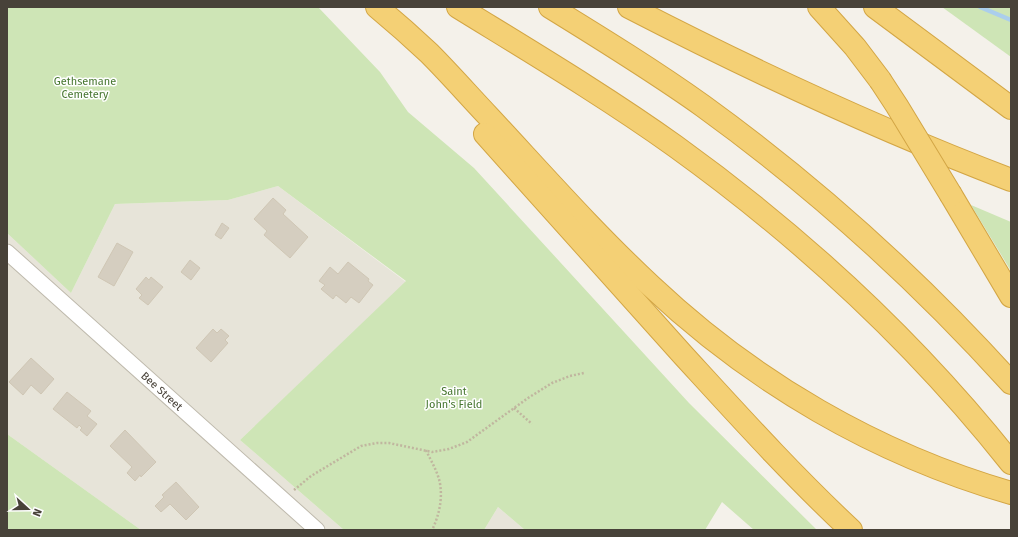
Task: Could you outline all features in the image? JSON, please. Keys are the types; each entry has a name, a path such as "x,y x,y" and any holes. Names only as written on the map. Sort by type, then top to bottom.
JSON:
{"highway":[{"path":"378,7 430,54 624,260 671,305 714,340 773,383 842,425 903,454 972,481 1011,493"},
{"path":"458,7 606,100 674,145 767,217 830,272 890,328 951,392 1011,463"},
{"path":"550,7 681,90 788,171 840,214 913,281 964,332 1011,383"},
{"path":"629,7 733,60 815,99 900,136 1011,180"},
{"path":"819,7 855,47 880,80 1011,296"},
{"path":"875,7 1011,108"},
{"path":"430,54 450,91 458,102 583,245 754,432 851,530"}],"street":[{"name":"Bee Street","path":"7,252 317,530"}],"path":[{"path":"284,500 311,476 361,446 377,443 389,443 432,452 449,449 466,442 514,408 552,384 570,376 584,373"},
{"path":"514,408 532,424"},
{"path":"426,450 438,476 441,490 437,520 432,530"}],"shaded area":[{"path":"278,186 406,282 240,440 344,530 141,530 7,434 7,233 71,293 115,204 228,200"},
{"path":"498,507 525,530 484,530"}],"green space":[{"path":"7,7 318,7 380,72 408,112 474,168 689,403 817,530 754,530 722,502 705,530 525,530 498,507 484,530 344,530 240,440 406,281 278,186 228,200 115,204 71,293 7,233"},
{"path":"942,7 1011,7 1011,57"},
{"path":"971,205 1011,222 1011,271"},
{"path":"7,434 141,530 7,530"}],"building":[{"path":"273,198 286,210 283,214 308,237 290,258 264,235 267,231 254,219"},
{"path":"222,223 229,228 221,239 215,235"},
{"path":"117,243 133,252 114,286 98,277"},
{"path":"190,260 200,268 191,280 181,272"},
{"path":"348,262 369,279 368,281 373,285 359,303 351,297 346,303 336,295 333,299 321,289 325,285 319,281 330,267 338,274"},
{"path":"146,277 149,280 151,277 163,287 148,305 139,298 142,295 136,289"},
{"path":"213,329 217,333 221,329 229,336 225,340 228,343 211,362 196,348"},
{"path":"31,358 54,379 41,394 31,385 23,395 9,382"},
{"path":"67,392 91,411 87,416 97,424 87,436 80,430 82,428 79,425 77,428 53,409"},
{"path":"125,430 156,462 135,481 127,473 132,467 110,446"},
{"path":"176,482 199,507 186,520 170,504 161,512 155,506 164,497 162,495"}],"waterway":[{"path":"980,7 1011,20"}],"park label":[{"name":"Gethsemane Cemetery","path":"85,87"},
{"name":"Saint John's Field","path":"454,397"}]}
